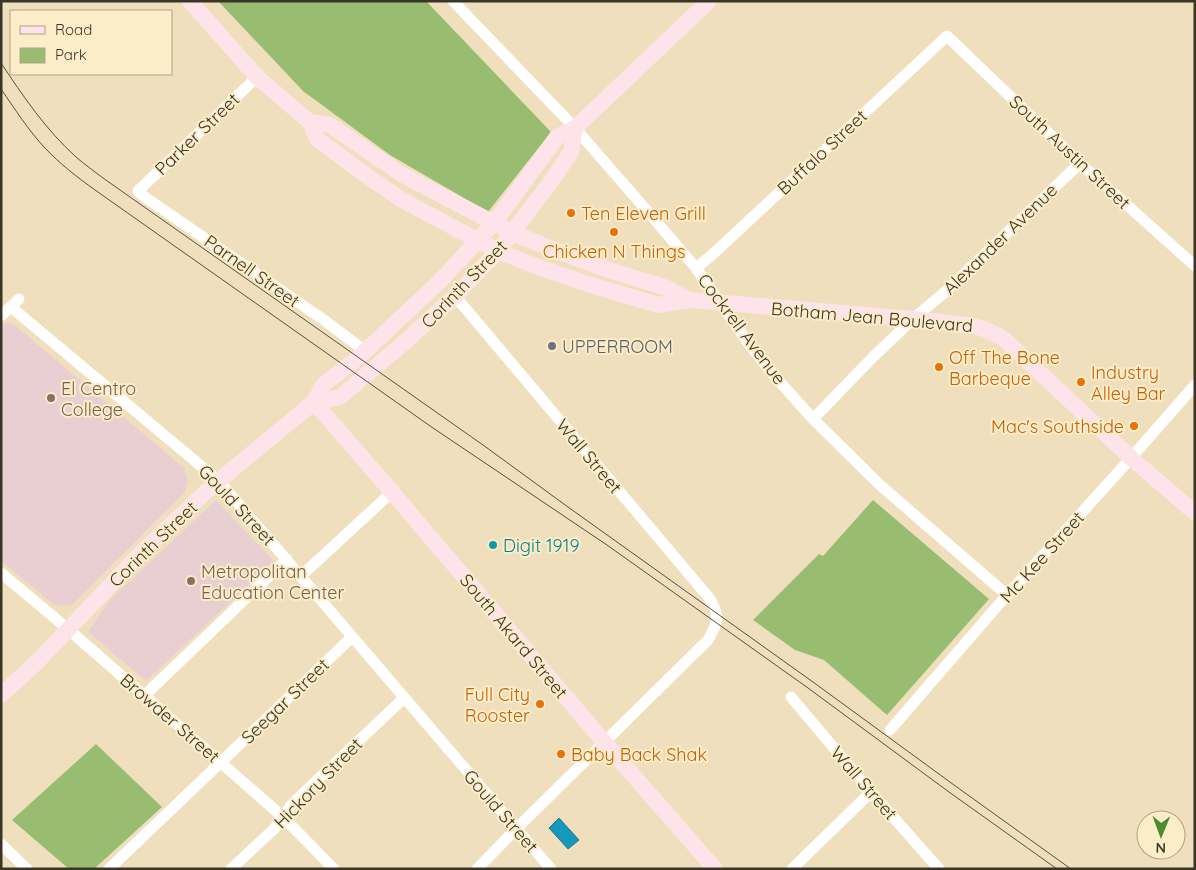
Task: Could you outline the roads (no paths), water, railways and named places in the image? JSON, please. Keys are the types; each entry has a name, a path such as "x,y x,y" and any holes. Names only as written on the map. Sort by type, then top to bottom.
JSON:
{"main road":[{"name":"Botham Jean Boulevard","path":"190,1 257,77 310,122 317,139 402,200 498,251 588,284 658,305 690,300 913,319 974,326 994,333 1004,339 1131,458 1195,513"},
{"name":"Corinth Street","path":"1,695 37,662 142,552 219,481 314,402 324,384 365,351 434,287 494,223 557,137 575,128 709,1"},
{"name":"Botham Jean Boulevard","path":"310,122 330,125 401,174 513,233 606,269 667,288 690,300"},
{"name":"Corinth Street","path":"314,402 340,397 404,343 455,296 498,251 571,152 575,128"},
{"name":"South Akard Street","path":"314,402 715,869"}],"street":[{"path":"457,6 470,1"},
{"name":"Cockrell Avenue","path":"457,6 575,128 696,268 748,344 813,418 880,485 1007,595"},
{"name":"South Austin Street","path":"947,36 1080,163 1195,266"},
{"name":"Buffalo Street","path":"696,268 947,36"},
{"name":"Parker Street","path":"138,190 257,77"},
{"name":"Alexander Avenue","path":"813,418 874,356 945,292 1080,163"},
{"name":"Parnell Street","path":"138,190 146,198 324,320 365,351"},
{"name":"Wall Street","path":"455,296 710,599 715,608 717,619 715,628 708,640 604,742"},
{"name":"Gould Street","path":"1,316 15,303 219,481 551,869"},
{"name":"Mc Kee Street","path":"890,730 1007,595 1195,385"},
{"path":"301,576 392,492"},
{"path":"144,696 287,559"},
{"name":"Browder Street","path":"1,573 283,817 334,869"},
{"name":"Seegar Street","path":"109,869 352,637"},
{"name":"Wall Street","path":"791,697 939,869"},
{"name":"Hickory Street","path":"231,869 274,829 292,804 404,698"},
{"path":"477,869 604,742"},
{"path":"792,869 871,792"},
{"path":"1,844 27,869"}],"water":[{"path":"559,818 579,840 568,849 549,828"}],"tram line":[{"path":"1,63 26,100 55,136 76,157 103,178 483,445 1071,869"},
{"path":"1,89 27,127 45,148 88,185 433,428 607,545 1057,869"}],"place":[{"name":"Ten Eleven Grill","path":"571,213"},
{"name":"Chicken N Things","path":"614,232"},
{"name":"UPPERROOM","path":"552,346"},
{"name":"Off The Bone Barbeque","path":"939,367"},
{"name":"Industry Alley Bar","path":"1081,382"},
{"name":"El Centro College","path":"51,398"},
{"name":"Mac's Southside","path":"1134,426"},
{"name":"Digit 1919","path":"493,545"},
{"name":"Metropolitan Education Center","path":"191,581"},
{"name":"Full City Rooster","path":"540,704"},
{"name":"Baby Back Shak","path":"561,754"}]}
